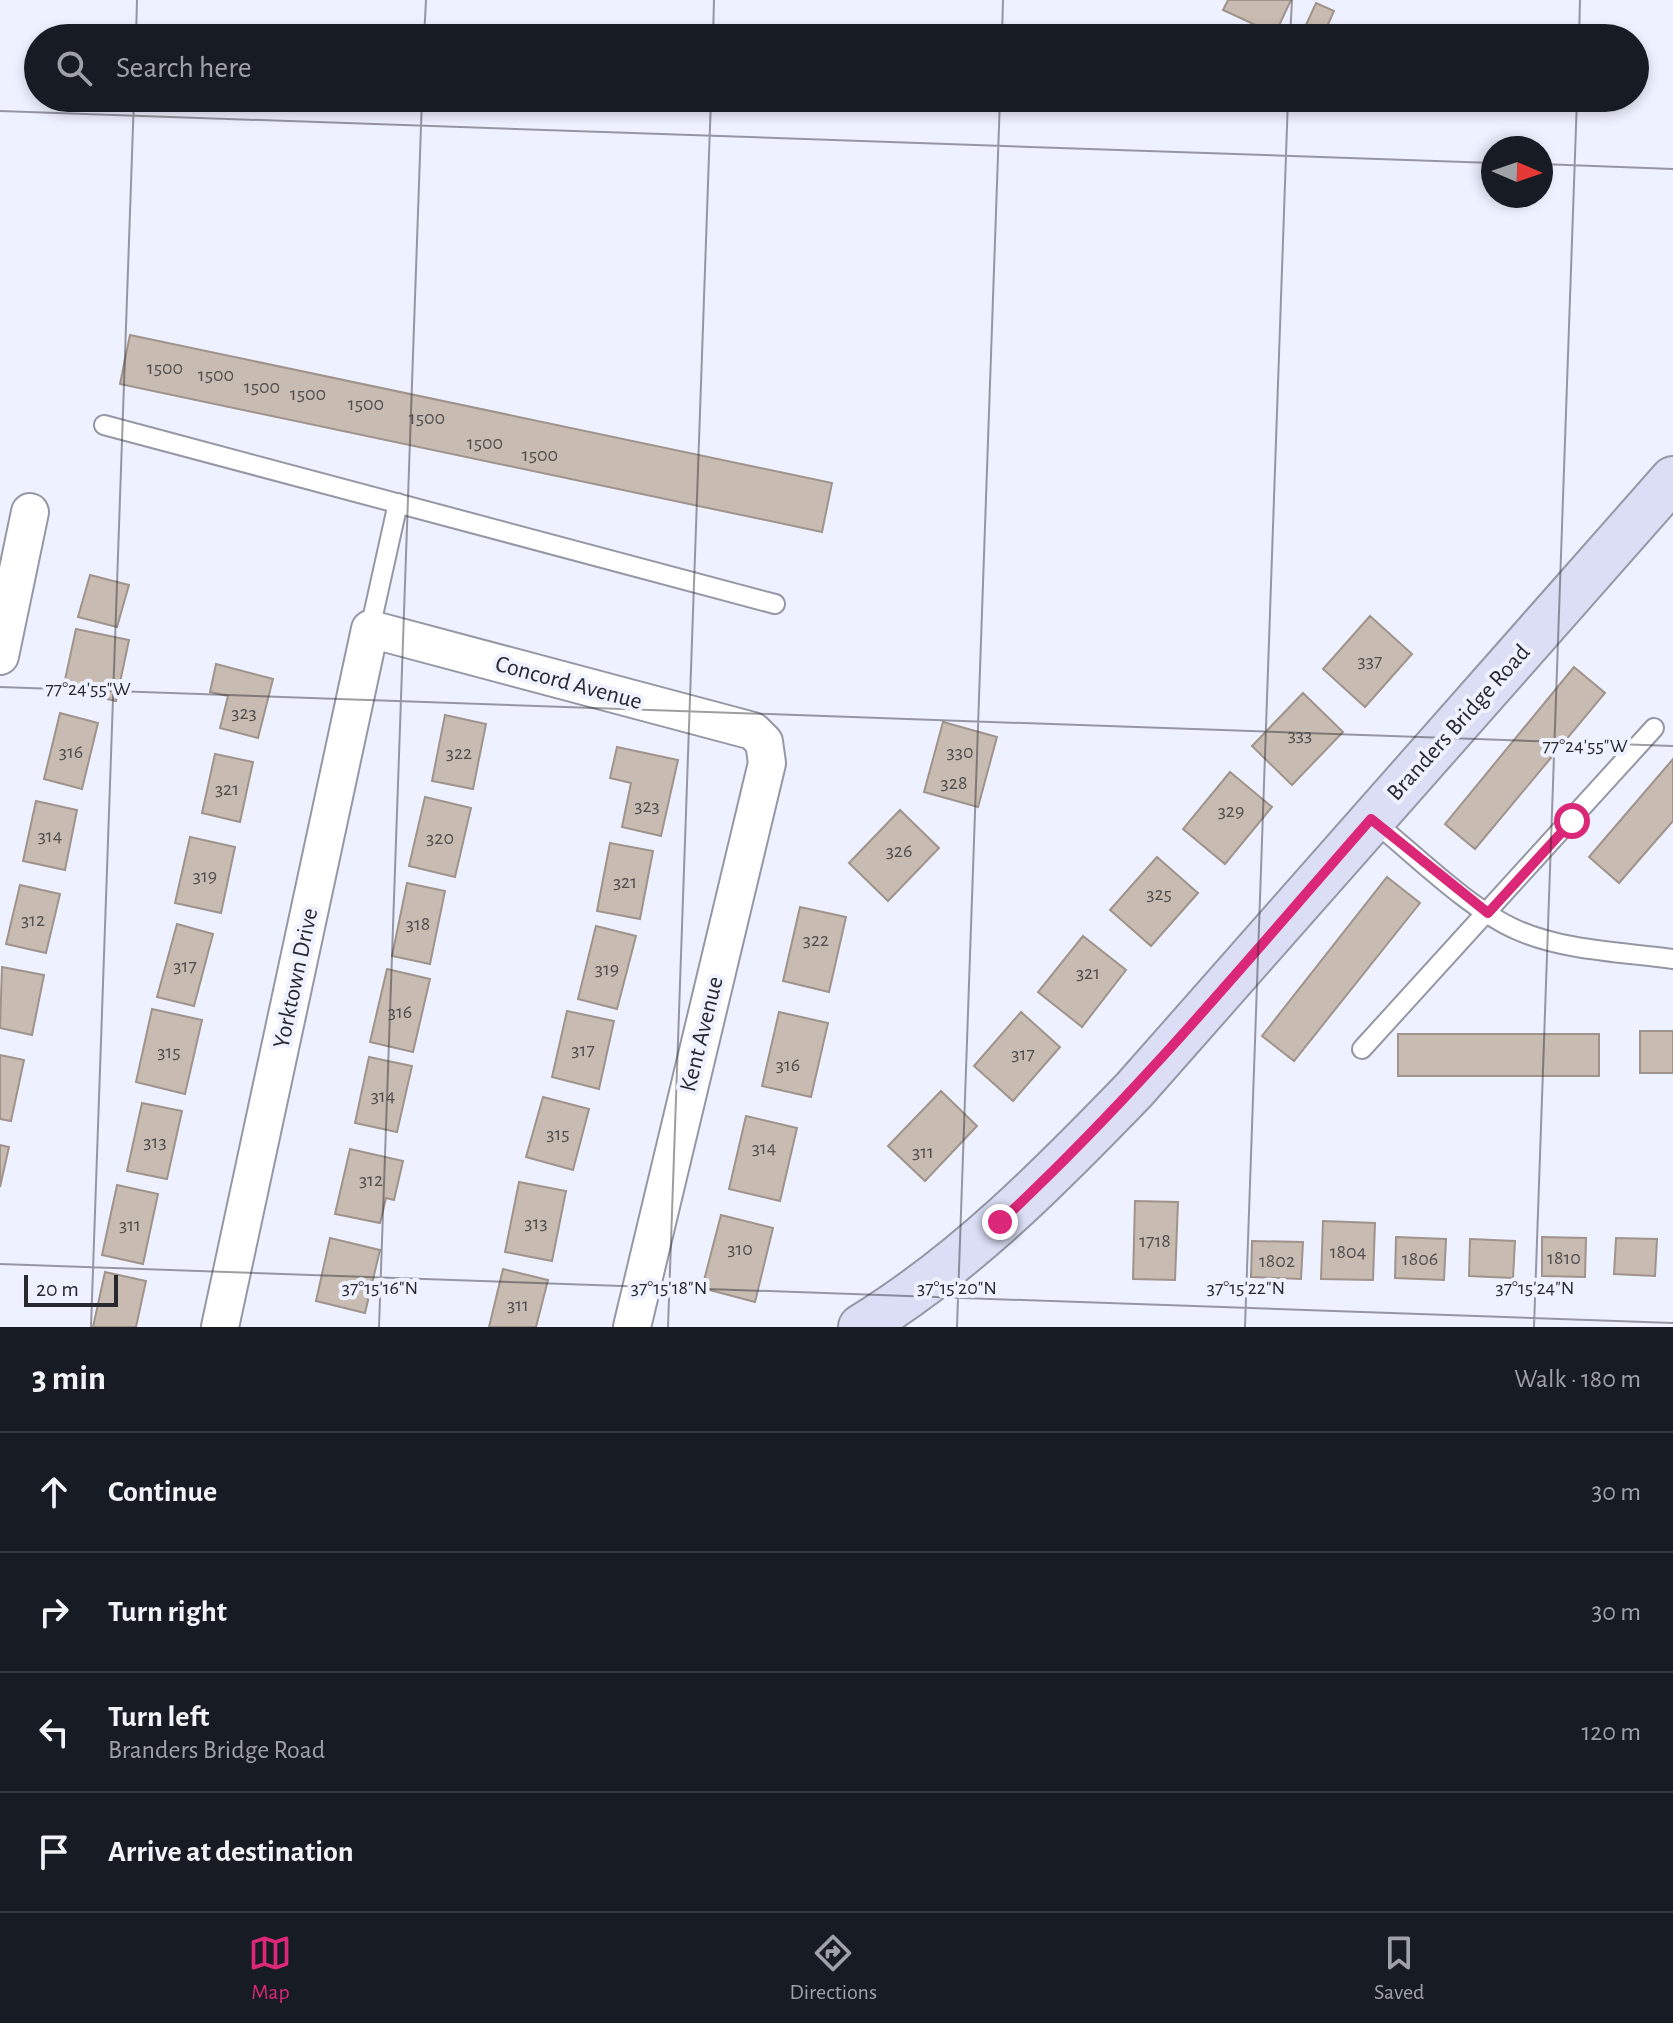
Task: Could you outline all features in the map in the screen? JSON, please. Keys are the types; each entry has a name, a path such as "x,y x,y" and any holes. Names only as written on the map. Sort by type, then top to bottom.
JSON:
{"street":[{"name":"Branders Bridge Road","path":"861,1327 953,1261 1059,1167 1134,1090 1673,479"},
{"path":"0,656 30,512"},
{"name":"Concord Avenue","path":"370,629 753,731 764,742"},
{"name":"Yorktown Drive","path":"220,1327 370,629"},
{"name":"Kent Avenue","path":"632,1327 767,763 764,742"}],"lane":[{"path":"104,425 775,604"},
{"path":"370,629 398,503"},
{"path":"1362,1049 1654,728"},
{"path":"1371,819 1488,913 1517,930 1556,943 1673,959"}],"building":[{"path":"1228,0 1291,0 1280,24 1253,24 1223,10"},
{"path":"1316,3 1334,11 1328,24 1306,24"},
{"path":"130,335 832,483 822,532 120,384"},
{"path":"90,575 129,585 117,627 78,617"},
{"path":"1370,616 1412,654 1365,707 1323,669"},
{"path":"76,629 129,640 116,701 63,689"},
{"path":"216,664 273,679 258,738 220,728 228,696 210,692"},
{"path":"1574,667 1605,693 1475,849 1445,824"},
{"path":"1303,693 1343,732 1292,785 1252,746"},
{"path":"60,713 98,723 82,789 44,779"},
{"path":"445,715 486,724 473,789 432,781"},
{"path":"943,722 997,737 978,807 924,792"},
{"path":"617,747 678,760 661,836 622,827 631,783 610,778"},
{"path":"215,754 253,762 240,822 202,813"},
{"path":"1673,759 1673,821 1619,883 1589,857"},
{"path":"1230,772 1272,807 1225,864 1183,829"},
{"path":"425,797 471,808 455,877 409,866"},
{"path":"36,801 77,810 65,870 23,861"},
{"path":"900,810 939,848 888,901 849,863"},
{"path":"190,837 235,847 221,913 175,903"},
{"path":"610,843 653,851 640,919 597,911"},
{"path":"1157,857 1198,893 1151,946 1110,910"},
{"path":"1387,877 1420,903 1294,1061 1262,1036"},
{"path":"407,883 445,891 430,964 392,956"},
{"path":"20,885 60,894 46,953 6,944"},
{"path":"800,907 846,917 829,992 783,981"},
{"path":"177,924 213,934 194,1006 157,997"},
{"path":"596,926 636,936 617,1009 578,999"},
{"path":"1083,936 1126,970 1082,1027 1038,992"},
{"path":"2,967 44,975 32,1035 0,1028"},
{"path":"387,969 430,979 413,1052 370,1042"},
{"path":"152,1009 202,1020 185,1094 136,1082"},
{"path":"567,1011 614,1021 599,1089 552,1077"},
{"path":"779,1012 828,1023 811,1097 762,1086"},
{"path":"1021,1012 1060,1047 1013,1101 974,1066"},
{"path":"1640,1031 1673,1031 1673,1073 1640,1073"},
{"path":"1398,1034 1599,1034 1599,1076 1398,1076"},
{"path":"0,1055 24,1060 11,1121 0,1119"},
{"path":"369,1057 412,1066 397,1132 355,1123"},
{"path":"941,1091 977,1126 925,1181 888,1146"},
{"path":"543,1097 589,1109 573,1170 526,1157"},
{"path":"142,1103 182,1111 167,1179 127,1171"},
{"path":"746,1116 797,1128 780,1201 729,1189"},
{"path":"0,1145 9,1147 0,1187"},
{"path":"350,1149 403,1161 394,1200 386,1198 380,1223 335,1214"},
{"path":"519,1182 566,1191 552,1261 505,1252"},
{"path":"117,1185 158,1194 143,1264 102,1255"},
{"path":"1135,1201 1178,1202 1175,1280 1133,1279"},
{"path":"721,1215 773,1228 755,1302 702,1288"},
{"path":"1323,1221 1375,1223 1373,1280 1321,1279"},
{"path":"1396,1237 1446,1239 1444,1280 1395,1278"},
{"path":"1542,1237 1586,1238 1585,1277 1542,1276"},
{"path":"330,1238 380,1250 365,1313 316,1301"},
{"path":"1616,1238 1657,1239 1655,1276 1614,1274"},
{"path":"1470,1239 1515,1241 1513,1278 1469,1276"},
{"path":"1252,1241 1303,1242 1301,1279 1251,1277"},
{"path":"503,1269 548,1280 536,1327 489,1327"},
{"path":"105,1272 146,1281 136,1327 93,1327"}],"route":[{"path":"1000,1222 1134,1090 1371,819 1488,913 1572,821"}]}
